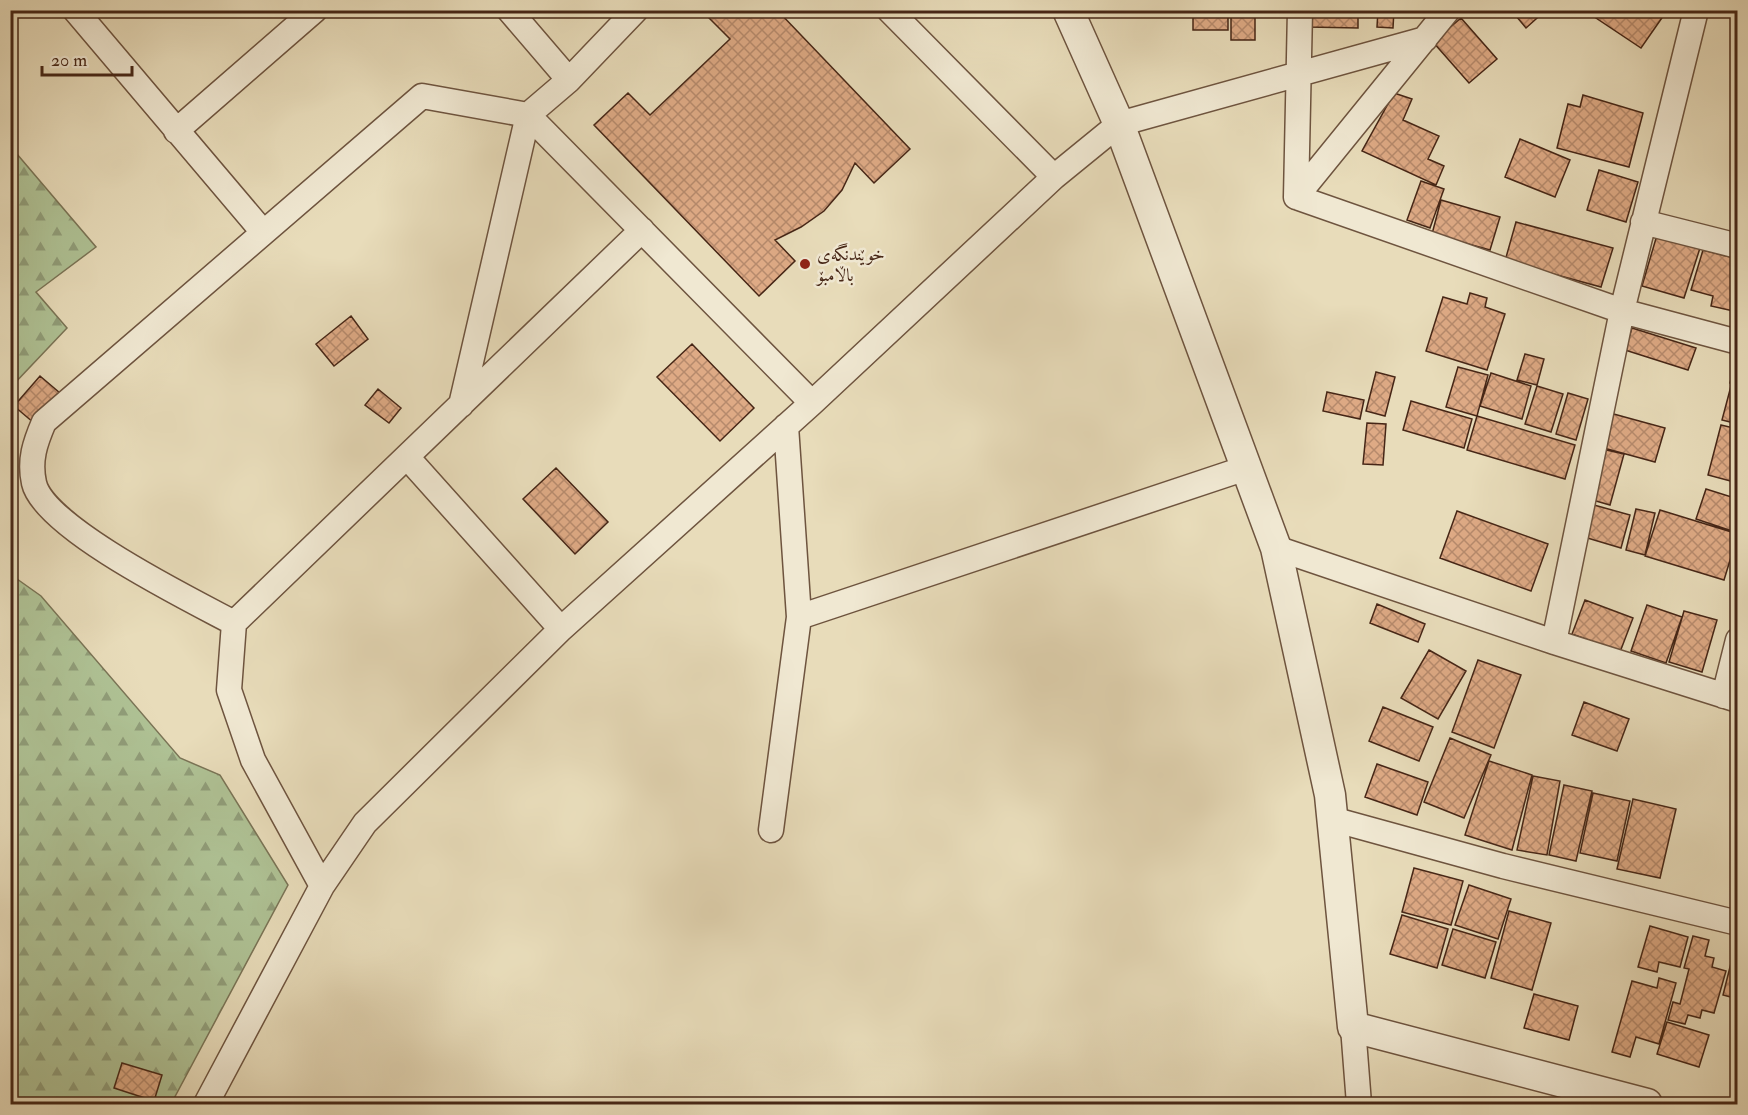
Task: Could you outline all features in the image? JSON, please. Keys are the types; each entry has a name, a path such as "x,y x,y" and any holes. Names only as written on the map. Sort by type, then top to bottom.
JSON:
{"street":[{"path":"75,10 263,232"},
{"path":"176,131 315,10"},
{"path":"509,10 569,80"},
{"path":"461,405 528,115 569,80 636,10"},
{"path":"889,10 1054,177"},
{"path":"1068,10 1119,124 1276,548 1330,795 1359,1104"},
{"path":"1296,197 1300,10"},
{"path":"1554,642 1622,311 1696,10"},
{"path":"1296,197 1446,12"},
{"path":"206,1104 322,886 365,824 561,629 812,403 1054,177 1119,124 1425,39"},
{"path":"234,623 134,570 58,516 34,485 32,449 44,422 422,96 528,115 812,403"},
{"path":"1296,197 1622,311 1737,342"},
{"path":"1643,222 1737,246"},
{"path":"322,886 253,760 229,690 234,623 642,230"},
{"path":"771,830 799,617 786,426"},
{"path":"407,457 561,629"},
{"path":"799,617 1246,468"},
{"path":"1276,548 1554,642 1731,698 1737,640"},
{"path":"1332,819 1503,866 1737,923"},
{"path":"1353,1027 1647,1104"}],"green space":[{"path":"11,147 96,247 36,292 67,328 11,387"},
{"path":"10,574 41,596 180,758 220,775 288,885 171,1104 11,1104"}],"building":[{"path":"710,10 777,10 910,149 874,183 855,163 842,190 824,211 801,227 775,240 795,261 759,296 594,125 628,93 650,115 730,39 706,15"},
{"path":"1193,10 1228,10 1228,30 1193,30"},
{"path":"1231,10 1255,10 1255,40 1231,40"},
{"path":"1308,10 1358,10 1358,28 1308,27"},
{"path":"1378,10 1394,10 1393,28 1377,27"},
{"path":"1511,10 1546,10 1526,28"},
{"path":"1592,10 1664,10 1666,12 1641,48 1590,14"},
{"path":"1461,18 1497,59 1469,83 1433,42"},
{"path":"1394,93 1412,99 1403,120 1439,136 1428,159 1444,166 1436,185 1362,151"},
{"path":"1583,95 1643,113 1629,167 1557,148 1568,104 1580,107"},
{"path":"1520,139 1570,160 1555,197 1505,177"},
{"path":"1599,170 1638,182 1626,222 1587,210"},
{"path":"1421,181 1444,189 1430,228 1407,220"},
{"path":"1441,200 1500,217 1490,250 1432,234"},
{"path":"1516,222 1613,248 1601,287 1505,261"},
{"path":"1657,235 1700,248 1684,298 1642,286"},
{"path":"1703,250 1738,259 1738,312 1711,306 1713,296 1691,290"},
{"path":"1470,293 1487,298 1485,307 1505,314 1487,370 1426,351 1443,297 1467,304"},
{"path":"351,316 368,339 334,366 316,344"},
{"path":"1632,328 1696,348 1688,370 1625,350"},
{"path":"692,344 754,408 720,441 657,377"},
{"path":"1525,354 1544,359 1537,385 1517,380"},
{"path":"1738,356 1738,385 1730,383"},
{"path":"1458,367 1488,375 1477,416 1446,407"},
{"path":"1376,372 1395,377 1385,416 1366,411"},
{"path":"1491,373 1531,386 1522,419 1480,406"},
{"path":"40,376 60,393 34,423 14,406"},
{"path":"1537,386 1563,394 1551,432 1525,424"},
{"path":"1731,386 1738,388 1738,424 1722,420"},
{"path":"378,389 401,408 389,423 365,405"},
{"path":"1327,392 1364,400 1360,419 1323,411"},
{"path":"1568,393 1588,399 1576,440 1556,434"},
{"path":"1411,401 1472,419 1464,448 1403,430"},
{"path":"1610,413 1665,428 1655,462 1600,447"},
{"path":"1477,416 1575,445 1565,479 1467,450"},
{"path":"1367,423 1386,424 1383,465 1363,464"},
{"path":"1721,425 1738,429 1738,483 1708,475"},
{"path":"1602,449 1624,454 1610,505 1589,499"},
{"path":"556,468 608,522 575,554 523,499"},
{"path":"1706,489 1738,499 1738,533 1696,519"},
{"path":"1594,505 1630,515 1621,548 1584,537"},
{"path":"1636,509 1655,513 1645,555 1626,550"},
{"path":"1660,510 1738,534 1724,580 1645,556"},
{"path":"1457,511 1548,544 1531,591 1440,558"},
{"path":"1585,600 1633,618 1620,652 1572,634"},
{"path":"1377,604 1425,624 1418,642 1370,623"},
{"path":"1647,605 1682,617 1666,663 1631,651"},
{"path":"1684,611 1717,620 1702,672 1669,662"},
{"path":"1429,650 1466,671 1438,719 1401,698"},
{"path":"1478,660 1521,675 1494,748 1452,732"},
{"path":"1584,702 1629,719 1617,751 1572,735"},
{"path":"1383,707 1433,727 1419,761 1369,741"},
{"path":"1450,738 1491,755 1464,818 1424,802"},
{"path":"1489,761 1532,775 1512,850 1465,835"},
{"path":"1377,764 1428,782 1417,815 1365,797"},
{"path":"1533,776 1560,781 1547,855 1517,850"},
{"path":"1564,785 1592,791 1576,861 1549,855"},
{"path":"1593,793 1630,801 1617,861 1580,853"},
{"path":"1633,799 1676,809 1660,878 1617,869"},
{"path":"1414,868 1463,881 1451,925 1402,912"},
{"path":"1469,885 1511,899 1498,939 1455,925"},
{"path":"1509,911 1551,923 1532,990 1491,978"},
{"path":"1402,915 1448,929 1437,968 1390,954"},
{"path":"1650,926 1688,937 1680,967 1659,962 1657,972 1638,967"},
{"path":"1453,929 1496,942 1485,978 1442,965"},
{"path":"1693,936 1709,940 1705,956 1714,958 1712,967 1726,971 1714,1013 1702,1010 1700,1018 1688,1015 1685,1024 1668,1020 1673,1002 1680,1004 1689,969 1684,968"},
{"path":"1735,947 1738,948 1738,999 1723,995"},
{"path":"1659,978 1676,983 1659,1044 1636,1037 1630,1057 1612,1052 1632,981 1657,988"},
{"path":"1534,994 1578,1006 1569,1040 1524,1028"},
{"path":"1667,1022 1709,1035 1699,1067 1657,1054"},
{"path":"122,1063 162,1075 154,1101 114,1088"}],"place":[{"name":"خوێندنگەی باڵامبۆ","path":"805,264"}]}
